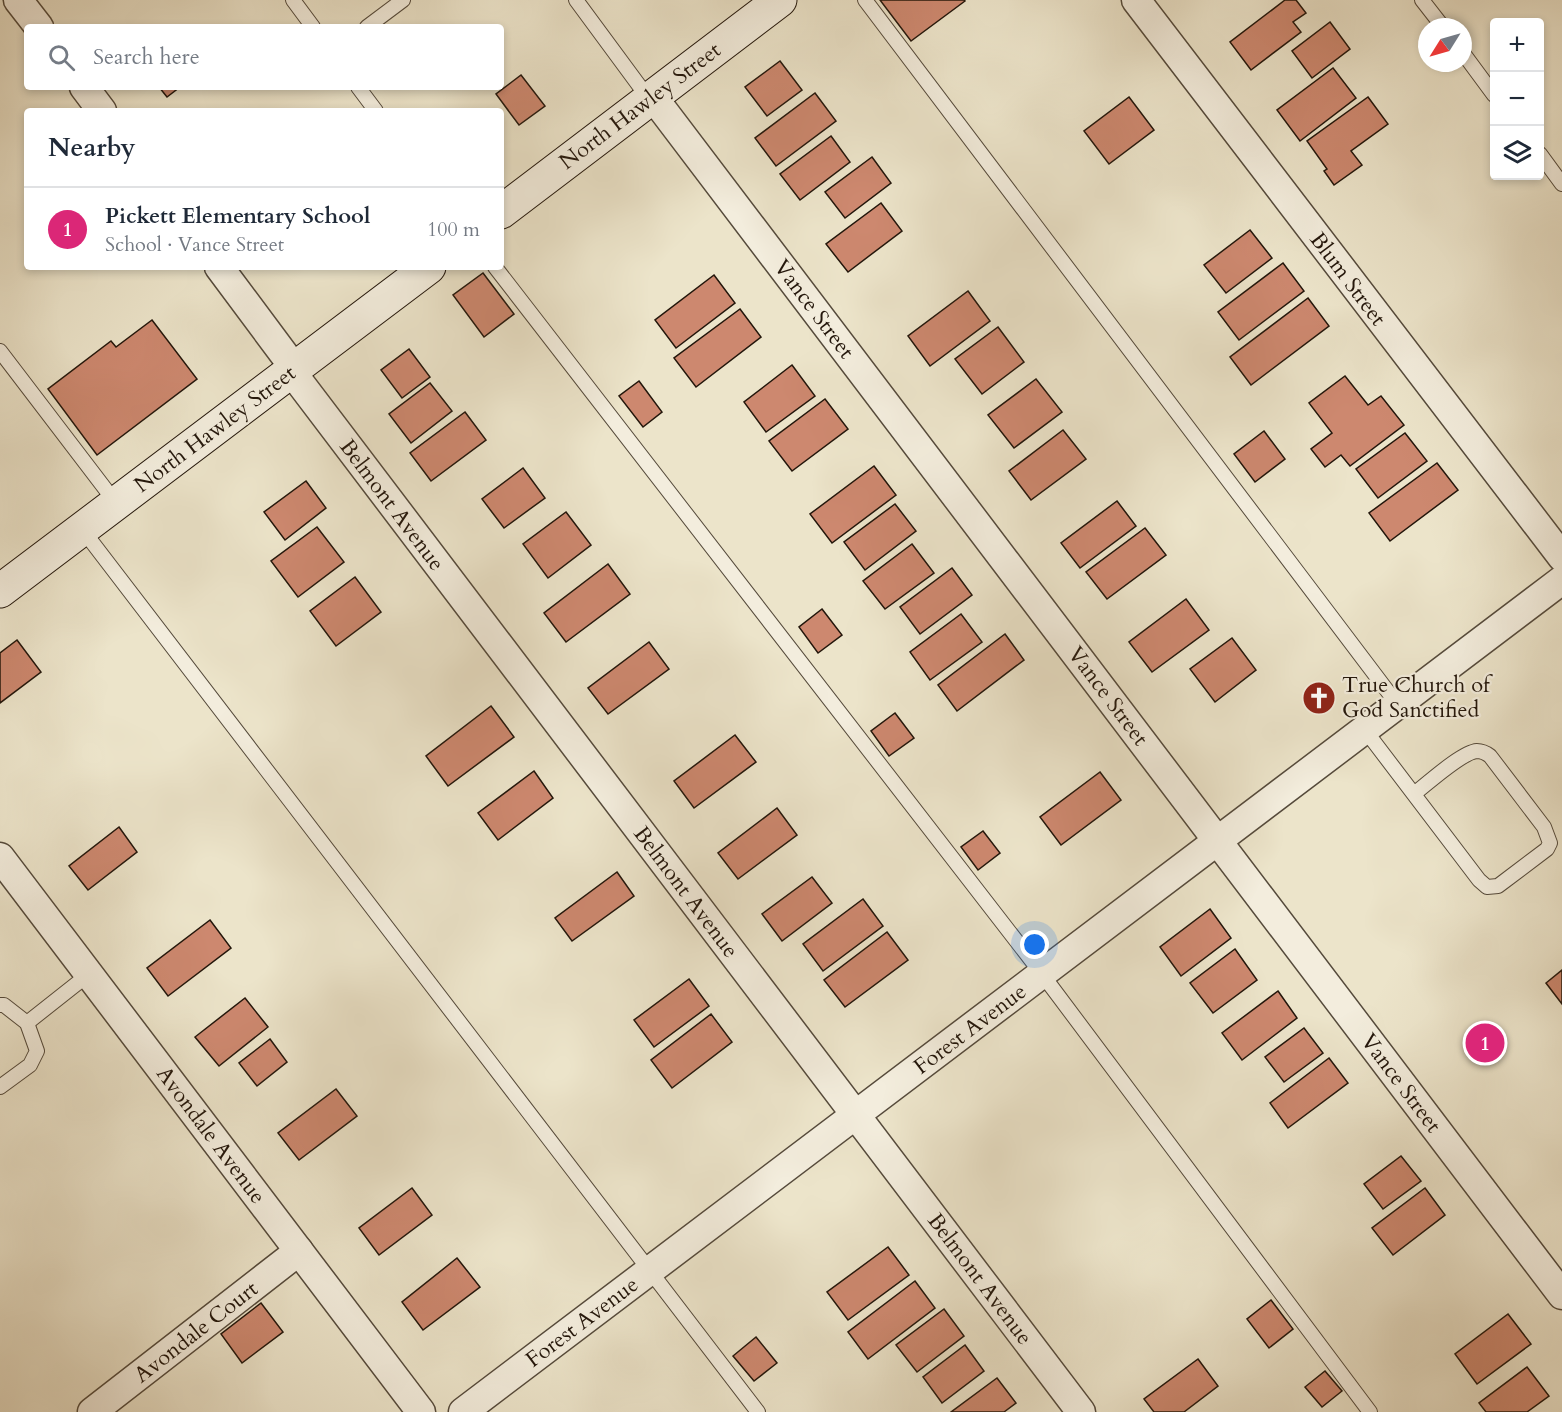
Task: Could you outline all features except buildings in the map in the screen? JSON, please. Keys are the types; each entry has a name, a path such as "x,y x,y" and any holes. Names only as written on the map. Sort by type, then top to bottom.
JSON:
{"street":[{"name":"North Hawley Street","path":"504,210 780,0"},
{"name":"Blum Street","path":"1136,0 1562,557"},
{"path":"0,4 27,8"},
{"path":"86,90 100,108"},
{"name":"Vance Street","path":"651,98 1562,1295"},
{"name":"Belmont Avenue","path":"221,270 293,370 712,927 1081,1412"},
{"name":"North Hawley Street","path":"0,591 425,270"},
{"name":"Forest Avenue","path":"463,1412 1562,580"},
{"name":"Avondale Avenue","path":"0,857 421,1412"},
{"name":"Avondale Court","path":"92,1412 299,1251"}],"lane":[{"path":"293,0 311,24"},
{"path":"371,24 403,0"},
{"path":"576,0 651,98"},
{"path":"865,0 1398,705"},
{"path":"1422,0 1436,18"},
{"path":"1472,65 1490,90"},
{"path":"360,90 374,108"},
{"path":"1544,161 1562,184"},
{"path":"497,270 1042,974 1370,1412"},
{"path":"0,351 116,503"},
{"path":"82,528 758,1412"},
{"path":"1365,730 1479,880 1487,887 1498,886 1546,849 1550,843 1544,827 1490,756 1484,752 1478,751 1463,756 1414,794"},
{"path":"27,1023 89,975"},
{"path":"0,1005 4,1005 27,1023 37,1051 30,1065 0,1087"}],"place":[{"name":"True Church of God Sanctified","path":"1319,698"},
{"name":"Pickett Elementary School","path":"1485,1043"}]}
